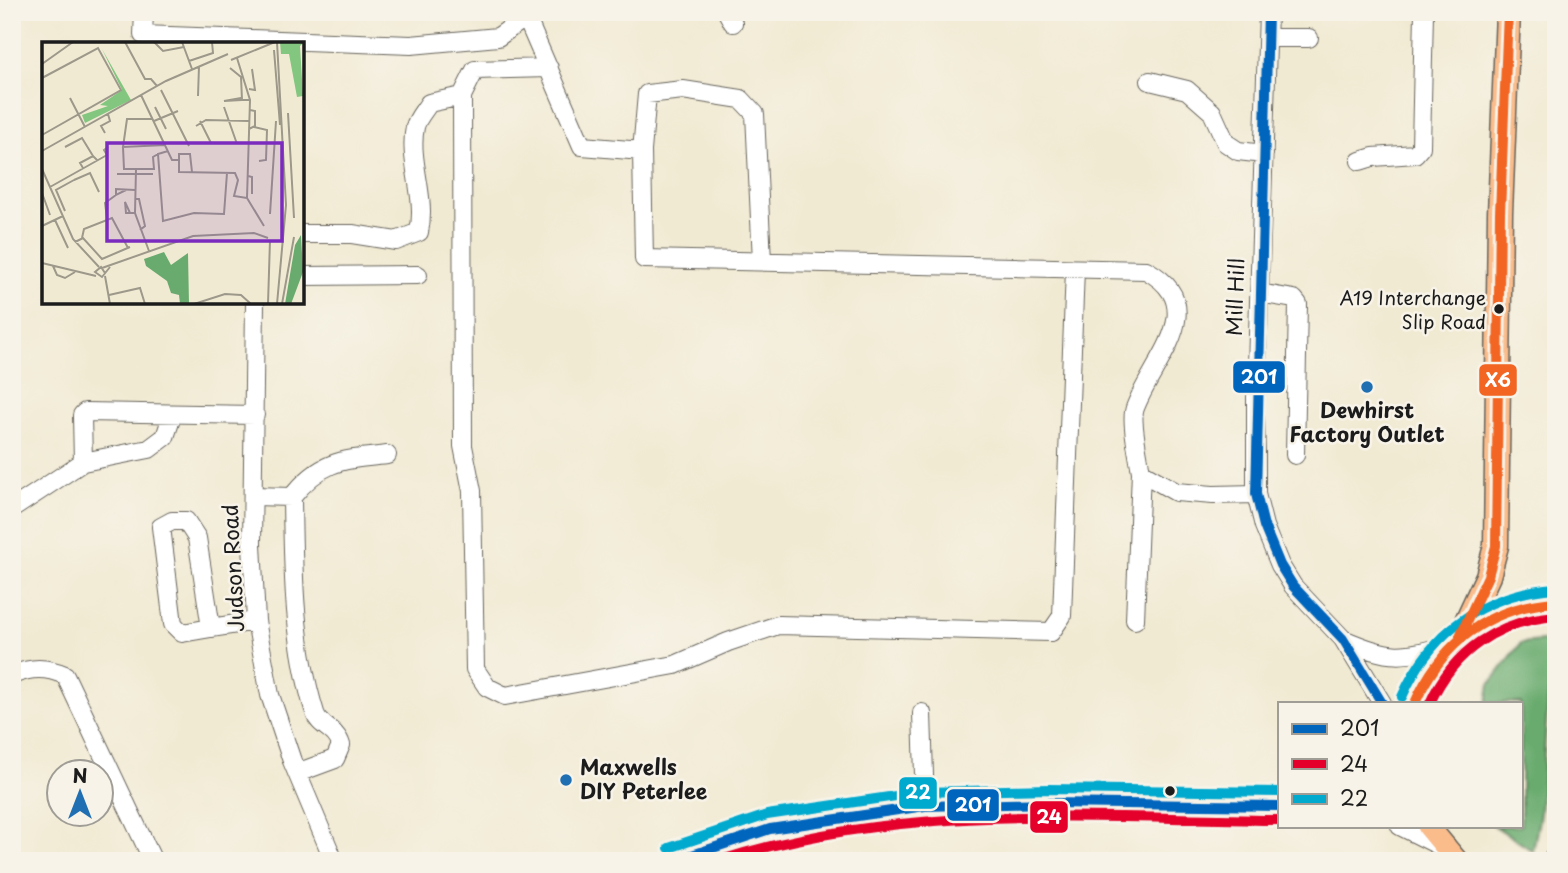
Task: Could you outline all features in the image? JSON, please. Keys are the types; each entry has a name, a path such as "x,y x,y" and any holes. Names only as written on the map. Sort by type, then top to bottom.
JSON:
{"highway":[{"path":"1456,640 1488,576 1496,546 1500,212 1508,12"}],"main road":[{"path":"1415,702 1429,673 1456,640 1490,617 1509,609 1556,602"},
{"path":"1429,828 1449,854"}],"street":[{"path":"144,12 137,39 274,42"},
{"name":"Mill Hill","path":"1268,12 1256,494 1264,526 1280,565 1293,586 1343,639 1381,702"},
{"path":"1360,161 1373,157 1415,154 1421,148 1424,12"},
{"path":"304,43 411,45 498,37 525,15 582,146 642,151"},
{"path":"1267,38 1310,38"},
{"path":"548,68 475,70 461,96 463,446 472,491 475,669 487,688 505,696 675,665 727,642 778,625 1051,632 1062,616 1075,269"},
{"path":"1150,81 1187,90 1212,113 1226,143 1238,151 1264,154"},
{"path":"762,261 755,114 741,99 683,90 647,94 642,151 644,258 1075,269 1146,270 1162,279 1175,298 1177,327 1133,411 1141,472 1135,620"},
{"path":"304,234 352,234 396,241 419,232 424,212 414,139 416,123 429,103 461,96"},
{"path":"304,276 418,275"},
{"path":"1259,293 1294,299 1298,304 1295,456"},
{"name":"Judson Road","path":"255,304 253,496 256,621 270,695 297,773 334,861"},
{"path":"83,461 83,413 255,415"},
{"path":"12,509 83,461 149,450 165,437 172,416"},
{"path":"297,773 335,759 341,745 332,729 316,716 301,661 293,593 292,496 313,472 326,465 387,455"},
{"path":"1141,472 1176,492 1256,494"},
{"path":"253,496 292,496"},
{"path":"211,628 194,531 186,521 167,522 161,527 161,546 173,624 182,633 256,621"},
{"name":"Mill Hill","path":"1343,639 1374,652 1398,656 1456,640"},
{"path":"12,675 46,668 65,676 153,861"},
{"path":"922,713 925,806"},
{"path":"673,861 771,829 925,806 1049,803 1278,806"},
{"path":"1404,828 1449,854"}],"green space":[{"path":"1552,640 1540,814 1533,851 1498,828 1522,828 1522,702 1487,702 1490,684 1521,643"}],"transit line":[{"name":"201","path":"1268,12 1256,494 1264,526 1280,565 1293,586 1343,639 1381,702"},
{"name":"X6","path":"1460,636 1488,576 1496,546 1500,213 1508,12"},
{"name":"22","path":"1402,697 1428,653 1462,620 1505,598 1555,588"},
{"name":"X6","path":"1416,702 1439,662 1470,632 1510,611 1556,602"},
{"name":"24","path":"1431,702 1452,668 1480,642 1515,624 1556,616"},
{"name":"22","path":"669,848 767,815 923,792 1049,789 1278,792"},
{"name":"201","path":"674,861 770,829 925,806 1049,803 1278,806"},
{"name":"24","path":"718,861 786,842 855,829 926,822 1067,817 1278,820"}],"place":[{"name":"A19 Interchange Slip Road","path":"1499,309"},
{"name":"Dewhirst Factory Outlet","path":"1367,387"},
{"name":"Maxwells DIY Peterlee","path":"566,780"}]}
